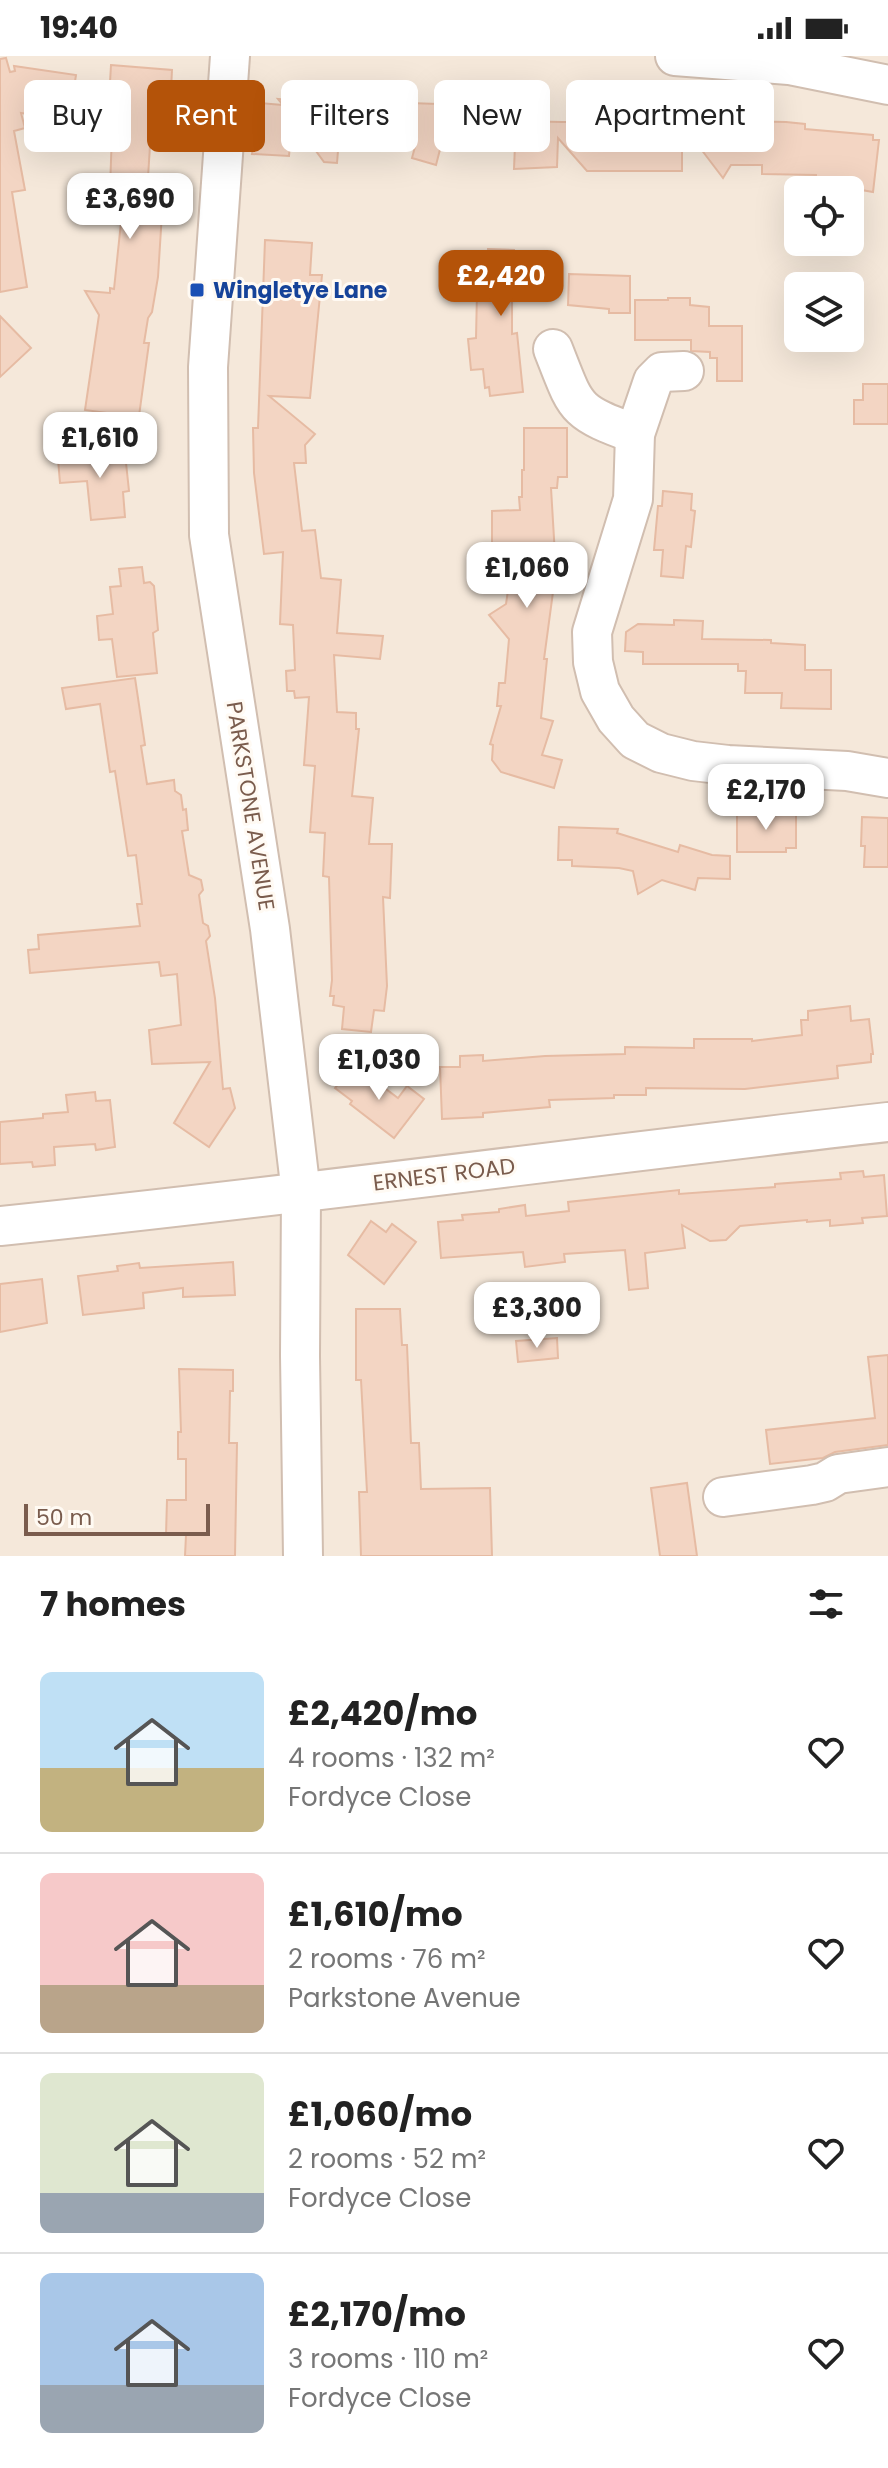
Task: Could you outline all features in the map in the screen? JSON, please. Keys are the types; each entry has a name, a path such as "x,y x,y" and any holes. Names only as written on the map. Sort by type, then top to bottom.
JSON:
{"street":[{"name":"PARKSTONE AVENUE","path":"230,56 208,367 209,535 270,929 301,1193 303,1556"},
{"path":"675,56 789,65 888,85"},
{"path":"553,349 571,395 582,410 593,418 639,424"},
{"path":"684,371 662,372 653,381 639,424 633,499 592,632 593,662 600,691 616,719 635,740 661,753 693,761 847,771 888,778"},
{"name":"ERNEST ROAD","path":"0,1226 888,1122"},
{"path":"723,1497 812,1485 838,1474 888,1467"}],"shaded area":[{"path":"0,56 888,56 888,1556 0,1556"}],"building":[{"path":"6,58 10,72 15,71 14,66 76,75 75,80 24,80 24,113 21,113 24,128 14,131 25,190 12,192 27,287 0,292 0,59"},
{"path":"111,65 172,70 172,80 147,80 147,152 150,152 147,193 163,194 158,277 144,343 149,343 139,416 136,417 85,410 99,315 85,291 110,293 110,288 114,289 122,213 117,212 118,209 89,206 110,189 111,152 131,152 131,80 110,80"},
{"path":"265,103 281,105 281,152 289,152 289,156 252,154 265,152"},
{"path":"418,103 434,104 434,152 439,152 436,165 412,158 414,152 418,152"},
{"path":"550,122 566,122 566,147 558,138 557,167 514,169 515,152 550,152"},
{"path":"774,122 805,124 805,129 873,135 873,140 879,140 873,192 864,190 864,176 762,174 762,165 731,165 723,178 703,152 774,152"},
{"path":"317,152 338,152 337,163 324,162"},
{"path":"570,152 682,152 682,171 587,171"},
{"path":"265,240 312,243 310,275 322,275 310,398 269,396 315,434 305,445 306,463 294,463 302,531 315,530 321,578 341,580 337,633 383,636 380,659 334,655 337,712 356,713 356,729 359,729 352,796 373,798 369,844 392,844 390,898 383,897 387,986 384,1011 374,1010 371,1032 342,1029 344,1007 333,1005 334,996 330,996 329,877 323,876 325,833 310,832 315,766 304,765 309,697 295,698 294,691 287,691 286,671 295,670 293,625 280,624 283,552 264,554 254,473 253,428 258,428"},
{"path":"488,249 514,250 514,259 554,261 553,284 515,283 515,293 512,293 512,334 517,333 523,392 490,396 489,387 485,388 483,369 471,370 468,339 476,338 477,292 463,281 475,271 487,271"},
{"path":"569,274 630,276 630,313 609,313 609,309 568,305"},
{"path":"690,298 690,305 709,307 709,326 742,326 742,381 717,381 717,358 710,358 710,352 691,351 691,340 635,340 635,300"},
{"path":"0,316 31,348 0,377"},
{"path":"863,384 888,384 888,424 854,424 854,400 863,400"},
{"path":"524,428 567,428 567,477 558,477 557,488 551,488 555,555 546,555 539,590 553,592 544,659 547,659 541,718 553,721 542,755 562,760 554,788 501,772 492,760 493,745 490,744 501,706 497,706 499,683 505,683 509,639 489,615 506,604 510,577 488,572 492,551 492,511 520,510"},
{"path":"124,444 129,491 123,492 125,517 91,520 87,481 60,483 58,459 100,455 99,446"},
{"path":"663,491 692,494 691,510 695,511 691,547 686,546 683,578 661,576 663,550 654,550 658,506 662,506"},
{"path":"142,567 144,583 150,582 154,586 158,630 153,633 157,673 117,677 112,639 99,640 97,616 113,614 110,587 121,586 119,569"},
{"path":"674,620 703,621 702,639 771,640 771,643 805,645 805,670 831,670 831,709 781,708 782,693 745,693 746,671 738,671 738,664 643,664 643,652 625,651 626,632 638,624 674,625"},
{"path":"135,678 147,784 174,780 175,791 181,795 183,810 186,809 188,830 182,831 189,875 201,880 203,890 199,895 203,923 208,926 210,936 206,941 215,998 223,1089 230,1088 235,1108 209,1147 174,1123 210,1062 152,1064 149,1030 181,1025 177,974 161,976 159,962 30,973 28,950 39,949 38,935 140,926 137,904 142,904 136,855 128,856 115,771 110,772 100,704 66,709 62,688"},
{"path":"737,812 796,815 796,848 786,848 786,852 737,852"},
{"path":"862,817 888,818 888,867 864,867"},
{"path":"559,827 618,829 617,833 678,852 680,845 712,855 730,856 730,879 698,878 695,890 662,880 638,894 633,871 572,866 572,860 558,860"},
{"path":"850,1006 851,1021 869,1019 873,1054 871,1062 837,1066 838,1078 745,1089 646,1088 646,1095 549,1100 550,1107 483,1113 483,1117 442,1119 440,1067 460,1067 460,1056 483,1055 483,1061 625,1054 625,1047 694,1048 694,1039 752,1041 802,1035 801,1020 808,1020 808,1011"},
{"path":"352,1067 398,1098 407,1086 424,1099 394,1138 350,1104 352,1101 335,1088"},
{"path":"95,1092 96,1101 110,1100 115,1147 96,1150 95,1144 54,1147 55,1165 33,1167 32,1162 0,1164 0,1122 68,1112 66,1095"},
{"path":"863,1171 864,1177 884,1175 887,1216 862,1218 863,1223 830,1226 830,1220 807,1220 740,1226 726,1240 710,1241 682,1225 685,1248 645,1253 648,1288 629,1290 625,1250 564,1254 565,1262 525,1267 523,1252 441,1258 438,1222 463,1220 462,1215 499,1212 499,1209 525,1205 526,1216 569,1211 568,1202 679,1190 679,1194 775,1187 775,1184 841,1179 840,1173"},
{"path":"371,1221 386,1232 392,1224 416,1242 384,1284 348,1255"},
{"path":"233,1262 235,1295 183,1297 183,1288 143,1293 144,1308 83,1315 78,1276 118,1271 117,1266 139,1263 140,1268"},
{"path":"42,1279 47,1323 0,1332 0,1284"},
{"path":"356,1309 400,1309 402,1345 407,1345 411,1443 419,1443 421,1489 490,1488 492,1556 361,1556 359,1492 367,1492 361,1380 356,1380"},
{"path":"557,1338 558,1358 518,1362 516,1341"},
{"path":"888,1355 888,1445 835,1452 823,1458 770,1464 766,1430 875,1418 868,1357"},
{"path":"179,1369 233,1370 229,1443 237,1443 235,1556 185,1556 186,1535 166,1535 167,1500 186,1500 186,1459 178,1459 178,1432 181,1432"},
{"path":"687,1483 697,1556 660,1556 651,1488"}],"place":[{"name":"Wingletye Lane","path":"197,290"}]}
